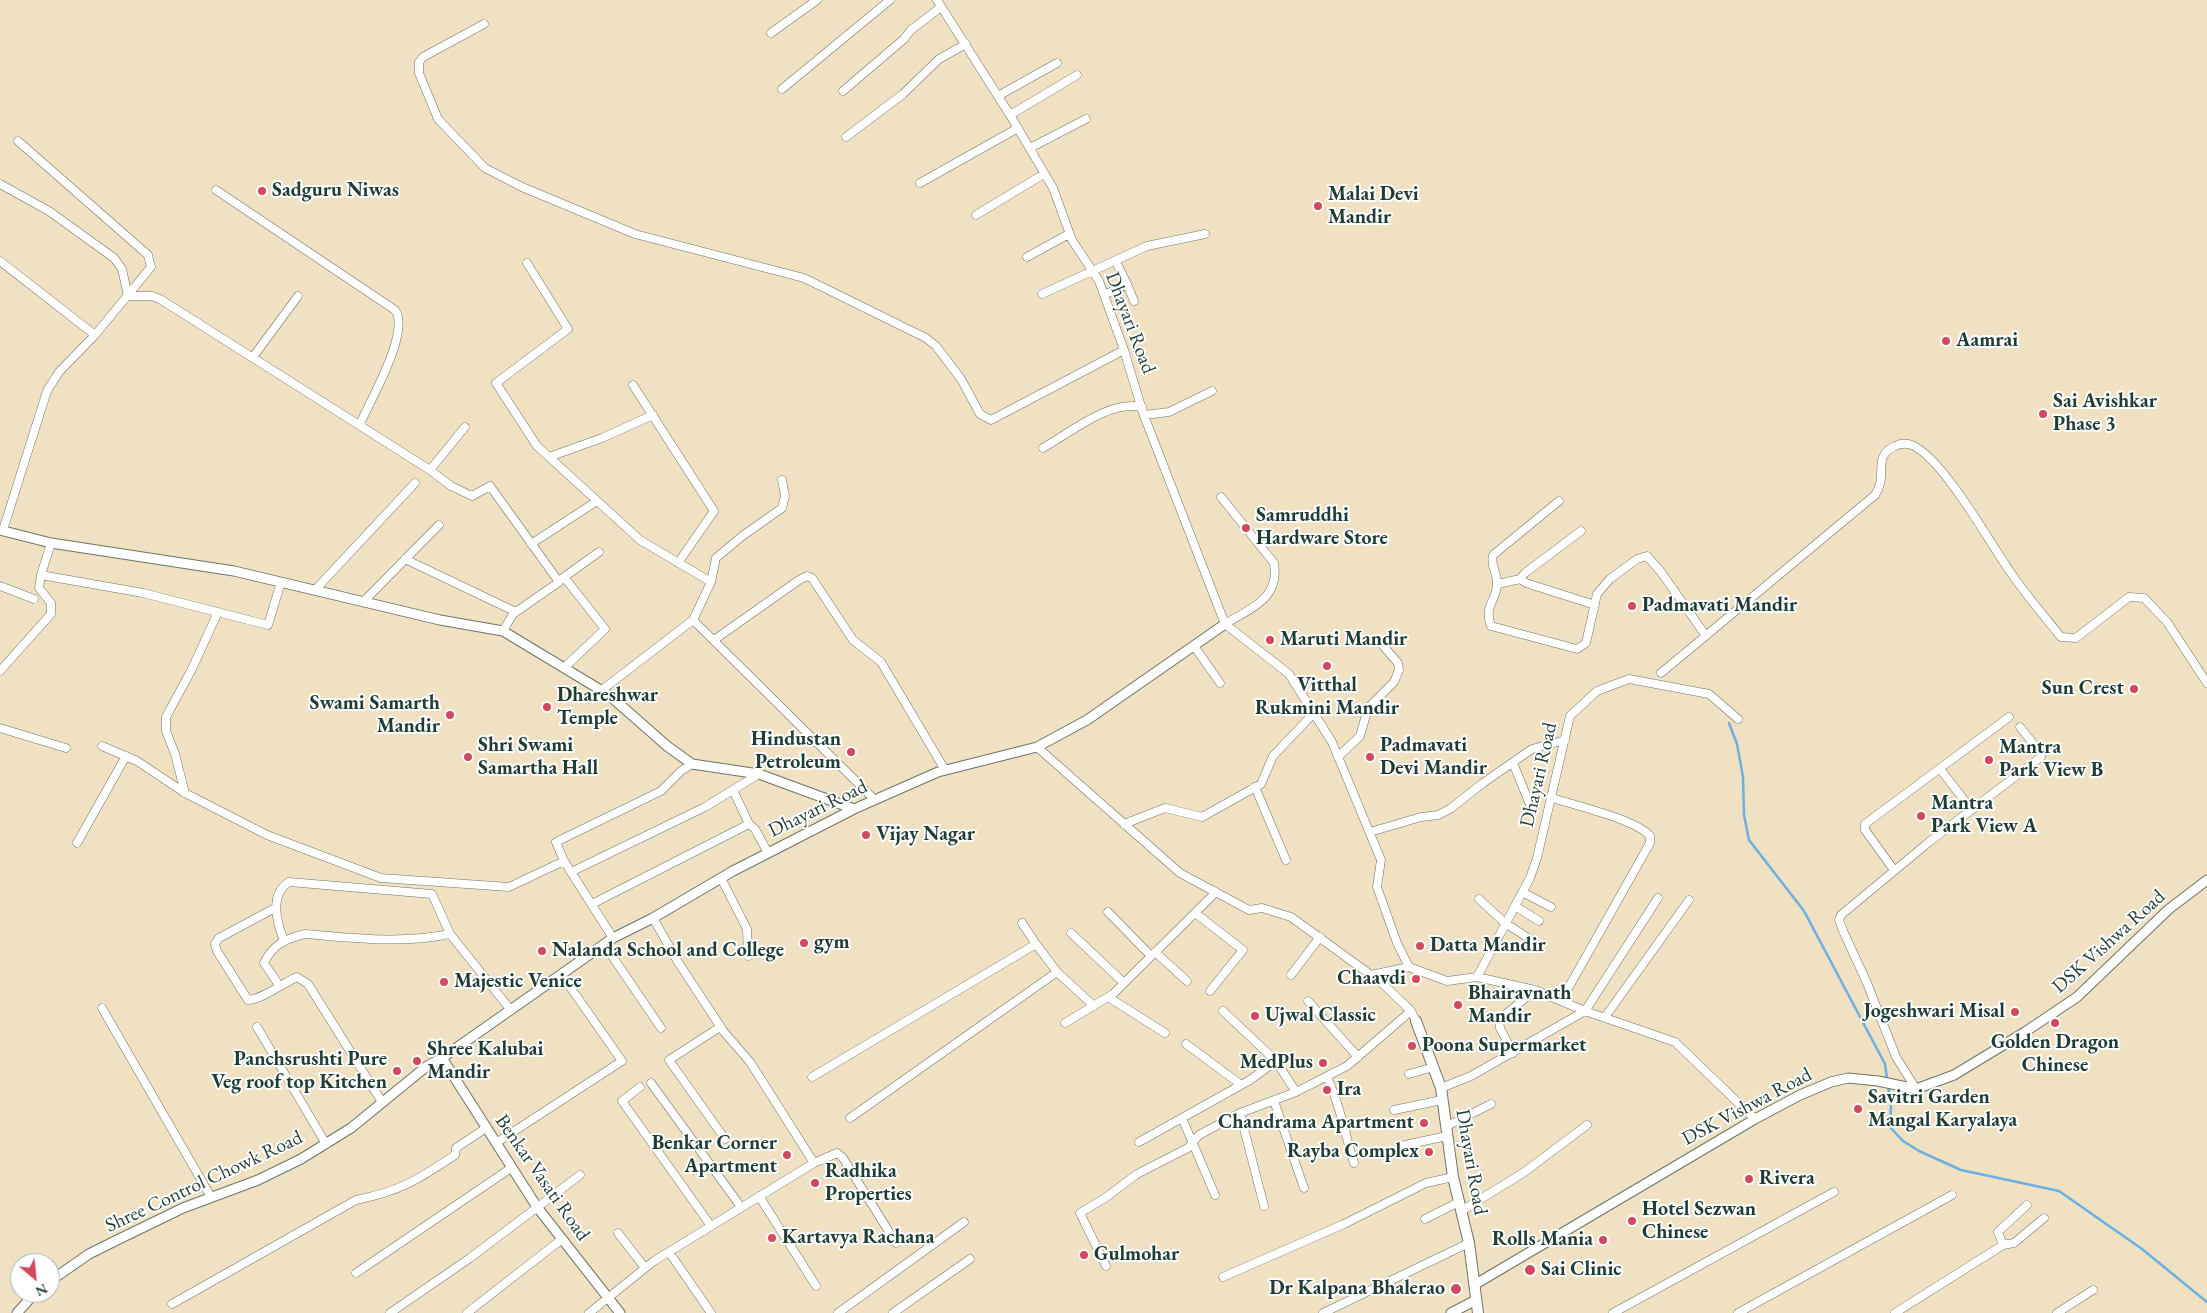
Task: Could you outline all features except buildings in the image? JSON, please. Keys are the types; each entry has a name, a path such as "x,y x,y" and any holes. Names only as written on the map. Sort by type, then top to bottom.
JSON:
{"main road":[{"name":"Dhayari Road","path":"1416,1021 1441,1088 1453,1177 1468,1243 1478,1313"}],"street":[{"path":"770,32 817,0"},
{"path":"782,89 890,0"},
{"path":"843,91 904,39 939,3"},
{"name":"Dhayari Road","path":"442,1058 604,944 721,878 854,809 944,770 1037,747 1087,720 1225,624 1143,411 1104,295 1092,271 1069,234 1053,188 1010,115 939,3"},
{"path":"484,24 423,57 419,62 419,73 442,124 486,168 522,187 635,234 804,278 926,338 936,346 961,379 980,414 991,420 1124,350"},
{"path":"846,138 903,94 939,59 966,44"},
{"path":"998,96 1057,63"},
{"path":"1010,115 1077,74"},
{"path":"1030,148 1086,119"},
{"path":"920,183 1018,128"},
{"path":"18,141 148,255 152,267 95,335 59,372 47,391 1,530 52,543 234,570 440,620 503,631 602,690 667,746 692,764 759,774 854,809"},
{"path":"976,215 1044,174"},
{"path":"0,184 49,211 114,258 122,269 128,296"},
{"path":"216,190 395,310 398,314 397,341 360,424"},
{"path":"1027,257 1069,234"},
{"path":"1042,294 1147,246 1205,234"},
{"path":"0,261 95,335"},
{"path":"527,263 568,330 496,383 537,446 640,540 711,582"},
{"path":"1118,266 1134,301"},
{"path":"1104,295 1127,284"},
{"path":"128,296 152,296 160,299 360,424 451,486 472,496 490,486 531,544 605,630 564,668"},
{"path":"253,357 298,296"},
{"path":"633,385 714,511 678,563"},
{"path":"1043,448 1107,410 1131,404 1143,411 1169,412 1212,391"},
{"path":"549,457 602,438 653,416"},
{"path":"430,470 465,427"},
{"path":"1661,673 1875,495 1882,481 1881,463 1884,456 1895,446 1908,444 1923,453 1955,489 2012,575 2061,637 2076,638 2129,597 2144,598 2167,622 2207,683"},
{"path":"602,690 693,620 711,582 716,558 741,537 782,508 784,496 782,480"},
{"path":"315,590 415,483"},
{"path":"1221,497 1274,563 1276,575 1274,586 1267,597 1225,624 1289,674 1332,742 1381,860 1377,887 1397,942 1409,967"},
{"path":"531,544 597,500"},
{"path":"1559,500 1493,555 1491,563 1498,584 1487,611 1491,626 1577,649 1586,643 1597,594 1610,579 1637,559 1647,556 1662,572 1706,636"},
{"path":"363,602 440,525"},
{"path":"1498,584 1520,579 1525,573 1581,531"},
{"path":"0,672 50,614 51,603 40,588 40,575 52,543"},
{"path":"503,631 516,612 599,552"},
{"path":"405,559 516,612"},
{"path":"40,575 143,593 268,625 281,582"},
{"path":"714,640 799,580 807,576 812,578 853,640 881,662 944,770"},
{"path":"1520,579 1526,583 1595,605"},
{"path":"0,586 34,599"},
{"path":"185,793 175,754 166,731 166,717 192,670 218,612"},
{"path":"693,620 875,800"},
{"path":"1338,757 1360,736 1368,708 1397,677 1398,664 1378,640"},
{"path":"1194,646 1220,683"},
{"name":"Dhayari Road","path":"1477,977 1515,906 1537,858 1570,716 1597,691 1629,679 1709,694 1738,719"},
{"path":"1124,824 1165,808 1202,816 1261,784 1273,756 1314,713"},
{"path":"1894,870 1864,826 2009,717"},
{"path":"1916,1089 1896,1057 1868,983 1839,920 1844,910 2041,757 2040,752 2020,727"},
{"path":"0,728 66,748"},
{"path":"1370,832 1421,817 1438,815 1450,809 1532,749 1564,740"},
{"path":"102,746 137,761 185,793 267,835 381,878 509,887 564,861"},
{"path":"1037,747 1180,873 1248,910 1262,908 1291,917 1382,983 1411,1011 1416,1021"},
{"path":"77,843 126,756"},
{"path":"1513,762 1531,807"},
{"path":"614,938 564,861 556,842 661,791 680,771 692,764"},
{"path":"1940,769 1972,810"},
{"path":"571,872 705,806 759,774"},
{"path":"1255,787 1286,860"},
{"path":"734,790 748,824 755,829 768,853"},
{"path":"1552,798 1626,821 1646,830 1650,836 1650,843 1560,1001"},
{"path":"592,904 748,824"},
{"path":"721,878 747,929 748,956"},
{"name":"DSK Vishwa Road","path":"1474,1285 1755,1119 1831,1082 1848,1078 1878,1081 1916,1089 1954,1075 2070,1002 2169,909 2207,880"},
{"path":"284,941 276,921 276,908 284,884 289,882 406,890 432,894 450,934 510,1009"},
{"path":"1065,1023 1108,997 1216,892"},
{"path":"1522,892 1551,908"},
{"path":"1441,1088 1471,1076 1585,1011 1658,898"},
{"path":"1478,899 1506,923 1533,941"},
{"path":"1605,1017 1689,900"},
{"path":"1515,906 1539,920"},
{"path":"276,908 219,938 215,944 248,1000 256,1000 279,985 297,977 308,984 382,1102"},
{"path":"1108,912 1153,954 1187,981"},
{"path":"1195,914 1243,950 1210,992"},
{"path":"653,918 678,962 720,1027 750,1062 814,1163"},
{"path":"1022,924 1057,972 1094,1006"},
{"path":"1071,933 1124,983"},
{"path":"279,985 264,963 269,953 284,941 305,934 387,940 428,938 450,934"},
{"path":"1291,975 1320,937"},
{"path":"604,944 661,1028"},
{"path":"812,1077 1036,944"},
{"path":"1371,975 1409,967 1447,981 1477,977 1535,990 1585,1011 1675,1042 1755,1119"},
{"path":"850,1118 1057,972"},
{"path":"496,1143 622,1061 561,974"},
{"path":"1513,1053 1500,1028 1499,1020 1535,990"},
{"path":"1108,997 1165,1033"},
{"path":"1308,1001 1358,1057"},
{"path":"102,1008 211,1197"},
{"path":"1223,1011 1276,1061 1296,1092"},
{"path":"1106,1266 1080,1213 1106,1198 1137,1174 1192,1144 1199,1135 1240,1113 1296,1092 1347,1066 1411,1011"},
{"path":"257,1027 326,1144"},
{"path":"720,1027 669,1060 725,1139"},
{"path":"1186,1044 1240,1084"},
{"name":"Benkar Vasati Road","path":"442,1058 537,1207 620,1313"},
{"name":"Shree Control Chowk Road","path":"60,1274 90,1254 211,1197 258,1180 326,1144 351,1128 427,1066 442,1058"},
{"path":"1139,1142 1276,1061"},
{"path":"1408,1074 1434,1067"},
{"path":"1327,1077 1337,1097 1341,1121 1354,1163"},
{"path":"651,1083 741,1207"},
{"path":"640,1088 622,1102 711,1226"},
{"path":"1394,1110 1442,1100"},
{"path":"1274,1101 1304,1188"},
{"path":"1405,1145 1447,1131 1491,1104"},
{"path":"1240,1113 1264,1206"},
{"path":"1182,1118 1215,1195"},
{"path":"1425,1219 1460,1207 1537,1164 1587,1125"},
{"path":"172,1304 356,1200 385,1194 412,1183 455,1155 456,1148 486,1128"},
{"path":"589,1313 645,1268 669,1252 814,1163 837,1153 843,1158 896,1243"},
{"path":"356,1273 511,1168"},
{"path":"390,1313 470,1258 580,1175"},
{"path":"1223,1277 1344,1224 1426,1183 1453,1177"},
{"path":"1613,1313 1834,1192"},
{"path":"1738,1313 1952,1195"},
{"path":"759,1196 816,1286"},
{"path":"2003,1245 1998,1232 2027,1206"},
{"path":"1895,1313 2003,1245 2014,1243 2044,1218"},
{"path":"838,1313 964,1222"},
{"path":"618,1233 645,1268"},
{"path":"467,1313 562,1238"},
{"path":"1322,1313 1468,1243"},
{"path":"669,1252 711,1313"},
{"path":"893,1313 970,1259"},
{"path":"2057,1313 2093,1290"},
{"path":"1451,1313 1476,1300"},
{"path":"17,1313 26,1303"}],"waterway":[{"path":"1729,723 1737,744 1743,777 1744,815 1749,840 1804,911 1885,1064 1891,1107 1890,1127 1903,1141 1919,1151 1961,1170 2059,1191 2142,1249 2207,1302"}],"place":[{"name":"Sadguru Niwas","path":"262,191"},
{"name":"Malai Devi Mandir","path":"1318,206"},
{"name":"Aamrai","path":"1946,341"},
{"name":"Sai Avishkar Phase 3","path":"2043,414"},
{"name":"Samruddhi Hardware Store","path":"1246,528"},
{"name":"Padmavati Mandir","path":"1632,606"},
{"name":"Maruti Mandir","path":"1270,640"},
{"name":"Vitthal Rukmini Mandir","path":"1327,666"},
{"name":"Sun Crest","path":"2134,689"},
{"name":"Dhareshwar Temple","path":"547,707"},
{"name":"Swami Samarth Mandir","path":"450,715"},
{"name":"Hindustan Petroleum","path":"851,752"},
{"name":"Shri Swami Samartha Hall","path":"468,757"},
{"name":"Padmavati Devi Mandir","path":"1370,757"},
{"name":"Mantra Park View B","path":"1989,760"},
{"name":"Mantra Park View A","path":"1921,816"},
{"name":"Vijay Nagar","path":"866,835"},
{"name":"gym","path":"804,943"},
{"name":"Datta Mandir","path":"1420,946"},
{"name":"Nalanda School and College","path":"542,951"},
{"name":"Chaavdi","path":"1416,979"},
{"name":"Majestic Venice","path":"444,982"},
{"name":"Bhairavnath Mandir","path":"1458,1005"},
{"name":"Jogeshwari Misal","path":"2015,1012"},
{"name":"Ujwal Classic","path":"1255,1016"},
{"name":"Golden Dragon Chinese","path":"2055,1023"},
{"name":"Poona Supermarket","path":"1412,1046"},
{"name":"Shree Kalubai Mandir","path":"417,1061"},
{"name":"MedPlus","path":"1323,1063"},
{"name":"Panchsrushti Pure Veg roof top Kitchen","path":"397,1071"},
{"name":"Ira","path":"1327,1090"},
{"name":"Savitri Garden Mangal Karyalaya","path":"1858,1109"},
{"name":"Chandrama Apartment","path":"1424,1123"},
{"name":"Rayba Complex","path":"1429,1152"},
{"name":"Benkar Corner Apartment","path":"787,1155"},
{"name":"Rivera","path":"1749,1179"},
{"name":"Radhika Properties","path":"815,1183"},
{"name":"Hotel Sezwan Chinese","path":"1632,1221"},
{"name":"Kartavya Rachana","path":"772,1238"},
{"name":"Rolls Mania","path":"1603,1240"},
{"name":"Gulmohar","path":"1084,1255"},
{"name":"Sai Clinic","path":"1530,1270"},
{"name":"Dr Kalpana Bhalerao","path":"1456,1289"}]}
